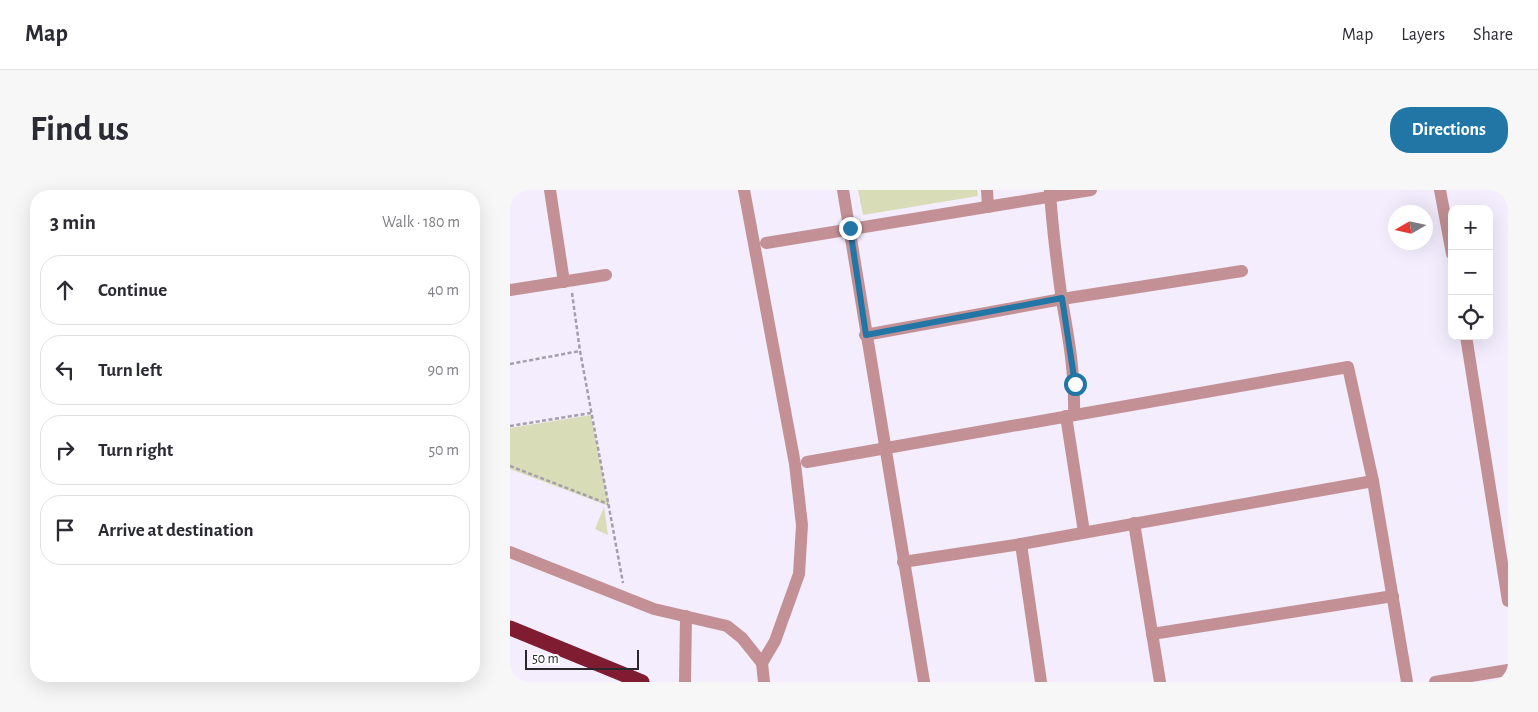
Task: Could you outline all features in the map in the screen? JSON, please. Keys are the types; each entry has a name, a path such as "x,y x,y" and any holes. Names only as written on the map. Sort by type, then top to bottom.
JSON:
{"highway":[{"path":"510,628 633,680"}],"street":[{"path":"550,190 564,282"},
{"path":"744,190 794,464 802,525 799,574 774,641 762,663"},
{"path":"843,190 924,682"},
{"path":"987,190 988,207"},
{"path":"766,243 988,207 1051,194 1091,190"},
{"path":"1440,190 1451,250"},
{"path":"1051,194 1062,298 1074,370 1070,415 1084,532"},
{"path":"866,335 1062,298 1242,271"},
{"path":"510,290 606,276"},
{"path":"1467,340 1508,600"},
{"path":"807,462 885,450 1070,415 1348,367 1373,481 1408,682"},
{"path":"903,562 1021,544 1373,481"},
{"path":"1134,523 1160,682"},
{"path":"1021,544 1041,682"},
{"path":"510,552 654,608 727,626 742,638 762,663 764,682"},
{"path":"1152,634 1393,596"},
{"path":"686,616 686,682"},
{"path":"1435,682 1508,670"}],"path":[{"path":"564,282 573,294 580,351 626,597"},
{"path":"510,364 580,351"},
{"path":"510,426 592,413"},
{"path":"510,466 608,504"}],"green space":[{"path":"858,190 977,190 978,196 863,215"},
{"path":"591,415 609,506 510,469 510,428"},
{"path":"604,507 608,535 595,529"}],"route":[{"path":"850,228 866,335 1062,298 1075,384"}]}
